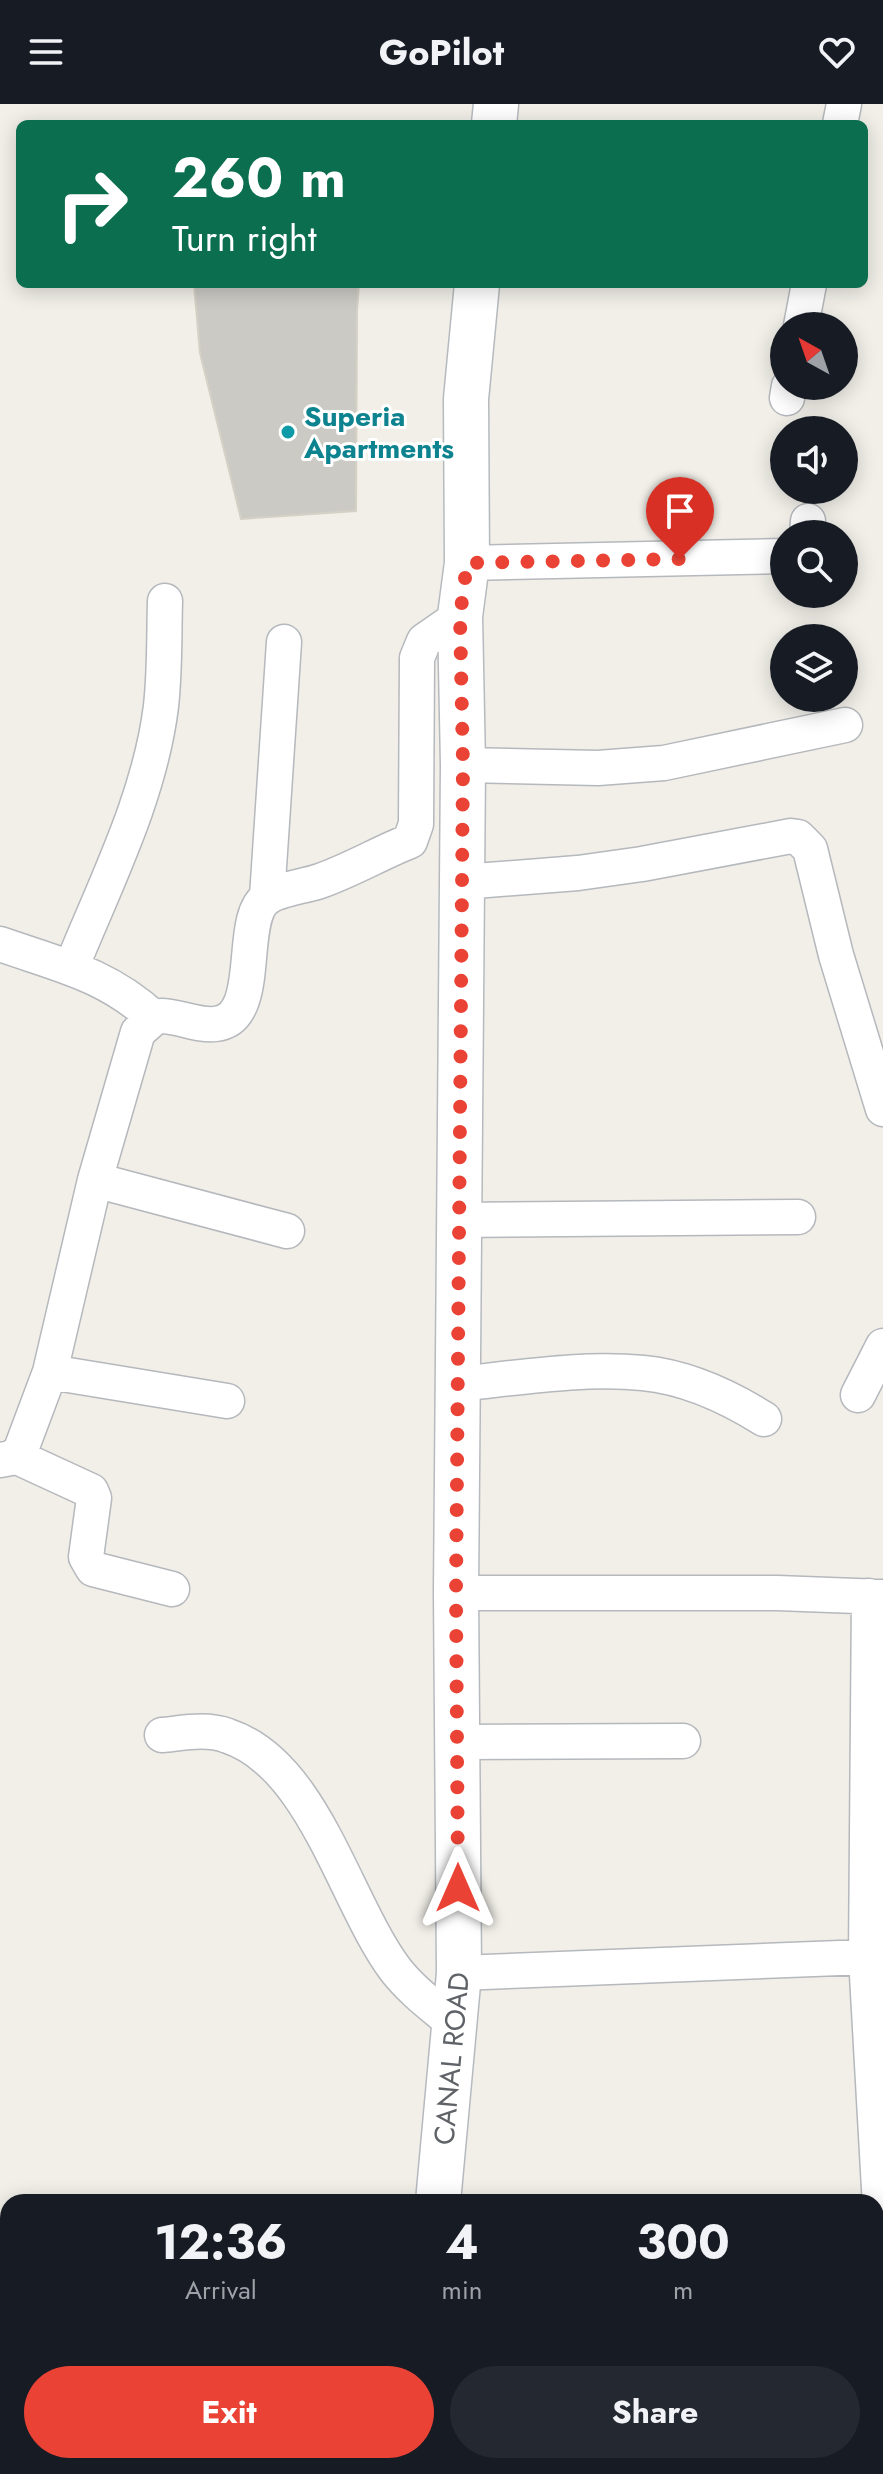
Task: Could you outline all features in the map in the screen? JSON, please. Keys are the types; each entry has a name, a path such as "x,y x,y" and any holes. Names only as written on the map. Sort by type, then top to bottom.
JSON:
{"street":[{"name":"CANAL ROAD","path":"439,2194 459,1973 456,1593 463,765 460,616 467,563 466,399 477,288"},
{"path":"804,312 808,288"},
{"path":"467,563 770,556"},
{"path":"71,968 149,767 161,705 165,601"},
{"path":"267,897 323,880 410,841 416,824 417,658 424,641 460,616"},
{"path":"172,1589 93,1569 86,1557 94,1498 91,1491 8,1458 26,1441 50,1372 95,1180 135,1039 154,1018 168,1016 213,1025 223,1022 238,1009 244,998 253,927 260,906 267,897 284,642"},
{"path":"463,765 598,768 664,763 845,725"},
{"path":"462,882 578,873 798,837 810,849 832,943 883,1109"},
{"path":"0,944 114,986 154,1018"},
{"path":"95,1180 287,1231"},
{"path":"458,1220 798,1217"},
{"path":"858,1395 883,1346"},
{"path":"50,1372 227,1401"},
{"path":"458,1384 591,1372 645,1373 735,1400 764,1419"},
{"path":"456,1593 876,1596 866,1957 879,2194"},
{"path":"162,1735 201,1731 226,1735 251,1745 268,1758 297,1790 396,1970 453,2023"},
{"path":"457,1742 683,1741"},
{"path":"459,1973 866,1957"}],"building":[{"name":"Superia Apartments","path":"194,288 359,288 356,511 241,519 200,353"}],"place":[{"name":"Superia Apartments","path":"288,432"}],"route":[{"path":"458,1888 456,1593 463,765 460,616 467,563 680,559"}]}
